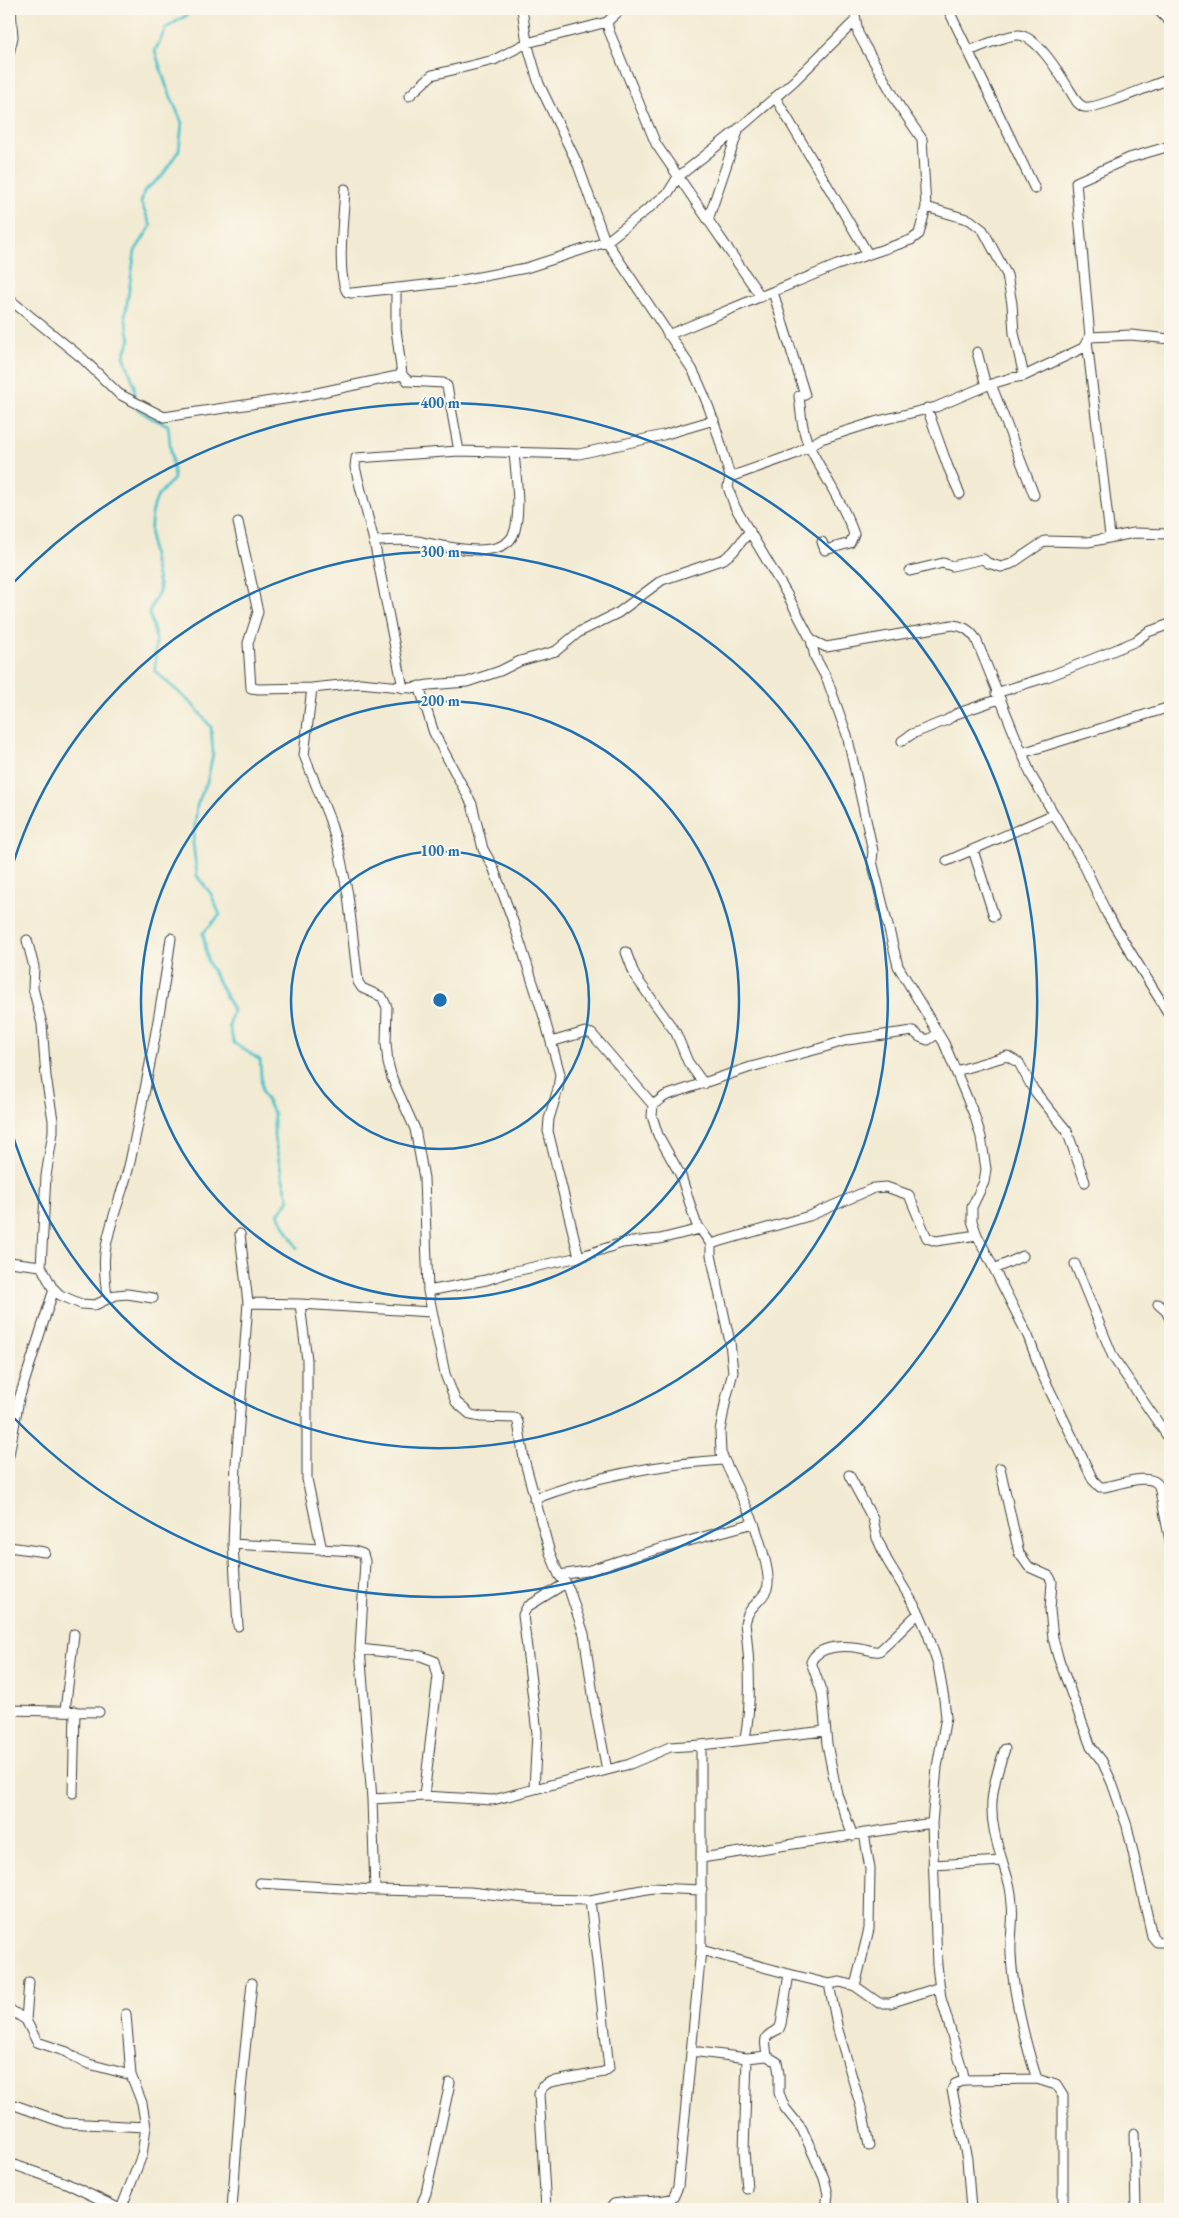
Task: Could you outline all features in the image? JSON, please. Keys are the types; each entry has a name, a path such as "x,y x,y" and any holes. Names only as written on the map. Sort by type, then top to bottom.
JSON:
{"street":[{"path":"9,54 13,37 11,9"},
{"path":"522,9 527,43 539,84 578,165 584,186 606,242 692,369 714,420 730,478 728,487 735,507 811,640 815,657 827,679 847,735 873,851 872,861 881,907 898,966 938,1034 975,1117 986,1169 984,1182 972,1208 972,1222 977,1235 1028,1336 1038,1364 1085,1467 1093,1480 1100,1487 1150,1478 1157,1482 1166,1498 1170,1541"},
{"path":"668,335 837,265 911,240 919,234 926,207 922,139 900,107 858,33 854,9"},
{"path":"948,9 1034,189"},
{"path":"1157,9 1170,22"},
{"path":"409,96 432,75 494,60 527,43 607,22 615,10"},
{"path":"345,189 341,264 347,292 452,282 526,268 606,242 668,193 678,177 775,98 856,20"},
{"path":"607,22 656,144 761,297"},
{"path":"969,51 1016,34 1027,37 1041,48 1082,107 1110,101 1170,80"},
{"path":"775,98 868,254"},
{"path":"708,220 739,128"},
{"path":"1110,536 1089,339 1076,182 1129,158 1170,146"},
{"path":"926,207 970,220 983,230 1007,275 1014,333 1024,376"},
{"path":"396,288 396,329 402,375 408,381 443,383 447,386 459,451"},
{"path":"773,292 805,395 799,396 803,426 809,445 833,487 854,534 853,540 850,543 824,550 822,542"},
{"path":"9,299 82,358 119,394 164,417 188,415 298,397 402,375"},
{"path":"1089,339 1131,335 1170,339"},
{"path":"730,478 795,454 820,439 936,406 988,385 1024,376 1083,348 1089,339"},
{"path":"977,352 988,385 1034,495"},
{"path":"927,408 948,467 960,494"},
{"path":"402,688 374,541 355,467 356,458 459,451 579,454 663,435 714,420"},
{"path":"374,541 415,541 450,548 490,549 506,544 516,530 517,502 514,453"},
{"path":"238,522 258,612 248,643 252,688 312,688 360,683 410,688 467,682 500,671 520,661 556,650 579,632 618,613 662,580 724,559 733,552 750,531"},
{"path":"910,571 943,563 952,566 983,559 988,563 1001,567 1012,564 1045,541 1088,542 1134,532 1170,534"},
{"path":"902,741 912,734 947,720 956,714 1128,645 1148,632 1170,624"},
{"path":"811,640 826,646 905,632 959,626 966,628 976,639 1031,775 1083,863 1107,914 1170,1016"},
{"path":"815,657 826,646"},
{"path":"419,686 434,733 472,804 483,849 493,867 514,924 560,1074 548,1131 578,1257"},
{"path":"312,688 304,755 329,818 338,850 348,895 358,982 362,988 382,997 387,1007 386,1043 388,1063 392,1078 415,1129 424,1178 428,1291 445,1374 456,1402 471,1415 481,1417 506,1416 514,1418 518,1422 524,1459 550,1553 559,1575 566,1583 584,1634 596,1714 607,1770"},
{"path":"1022,753 1170,707"},
{"path":"947,861 1054,814"},
{"path":"973,850 994,916"},
{"path":"107,1299 104,1256 128,1170 139,1120 162,1004 171,938"},
{"path":"27,940 34,967 33,988 43,1031 46,1077 53,1120 46,1176 41,1266 54,1290 60,1295 81,1304 95,1305 116,1295 127,1294 153,1298"},
{"path":"626,952 635,976 676,1033 688,1062 704,1084"},
{"path":"745,1739 750,1713 750,1683 744,1623 746,1615 756,1600 766,1592 768,1581 754,1523 723,1460 720,1431 733,1372 730,1342 711,1254 712,1244 700,1229 681,1176 658,1135 652,1116 654,1105 664,1096 751,1067 811,1052 847,1040 913,1031 920,1037 928,1040 938,1034"},
{"path":"551,1042 585,1032 592,1034 654,1105"},
{"path":"956,1071 1007,1056 1019,1063 1033,1089 1066,1131 1086,1182"},
{"path":"712,1244 809,1216 874,1188 886,1187 908,1196 927,1238 936,1240 977,1235"},
{"path":"428,1291 479,1282 578,1257 615,1244 660,1239 700,1229"},
{"path":"238,1626 233,1544 236,1464 248,1304 240,1234"},
{"path":"994,1269 1023,1256"},
{"path":"9,1262 41,1266"},
{"path":"1075,1264 1113,1357 1170,1440"},
{"path":"9,1455 19,1399 54,1290"},
{"path":"248,1304 300,1304 431,1312"},
{"path":"300,1304 307,1360 307,1479 322,1550"},
{"path":"1158,1304 1166,1311 1170,1319"},
{"path":"534,1499 583,1482 658,1466 723,1460"},
{"path":"1000,1468 1019,1553 1029,1567 1049,1576 1052,1582 1050,1610 1053,1638 1058,1657 1091,1747 1102,1762 1112,1783 1124,1818 1152,1936 1157,1942 1170,1942"},
{"path":"849,1475 873,1520 877,1538 887,1560 919,1613 928,1634 941,1676 946,1717 937,1767 932,1823 937,1965 940,1987 964,2080"},
{"path":"559,1575 587,1571 754,1523"},
{"path":"233,1544 354,1551 363,1554 365,1561 360,1649 372,1799 375,1890"},
{"path":"9,1547 44,1552"},
{"path":"534,1789 537,1733 523,1615 527,1607 566,1583"},
{"path":"853,1836 837,1794 825,1731 823,1700 811,1666 813,1659 819,1653 836,1647 880,1651 919,1613"},
{"path":"73,1793 70,1711 74,1634"},
{"path":"360,1649 421,1656 434,1661 438,1676 424,1796"},
{"path":"9,1710 99,1712"},
{"path":"372,1799 424,1796 493,1800 630,1764 670,1747 825,1731"},
{"path":"610,2209 614,2204 626,2202 662,2202 673,2198 676,2193 701,1950 701,1745"},
{"path":"1006,1750 994,1780 991,1808 995,1834 1002,1861 1009,1878 1012,1905 1012,1967 1025,2035 1037,2079"},
{"path":"701,1858 932,1823"},
{"path":"855,1986 869,1929 870,1869 864,1833"},
{"path":"933,1865 1002,1861"},
{"path":"260,1883 375,1890 470,1892 534,1899 590,1900 652,1888 702,1890"},
{"path":"546,2209 539,2094 542,2087 550,2082 604,2072 609,2068 590,1900"},
{"path":"701,1950 829,1984 840,1982 855,1986 879,2002 890,2003 940,1987"},
{"path":"767,2056 766,2037 769,2033 779,2029 781,2024 789,1974"},
{"path":"29,1982 26,2020 32,2036 37,2042 67,2052 89,2064 131,2074"},
{"path":"232,2209 241,2089 252,1982"},
{"path":"829,1984 838,2030 863,2114 869,2146"},
{"path":"9,2009 26,2020"},
{"path":"9,2164 66,2183 118,2209 142,2155 146,2127 142,2103 131,2074 126,2014"},
{"path":"691,2051 747,2058 767,2056 777,2062 779,2068 779,2093 785,2108 802,2128 824,2178 828,2194 826,2209"},
{"path":"747,2058 744,2151 747,2189"},
{"path":"970,2209 967,2159 952,2090 955,2084 964,2080 1037,2079 1056,2085 1062,2096 1063,2209"},
{"path":"420,2209 426,2193 450,2083"},
{"path":"9,2103 65,2123 146,2127"},
{"path":"1134,2133 1136,2209"}],"waterway":[{"path":"192,9 187,15 166,28 155,51 166,85 182,123 179,150 162,176 144,191 141,203 151,226 135,251 125,316 130,339 124,356 134,384 136,408 151,418 168,425 174,479 157,497 151,522 151,544 160,589 149,612 156,639 155,671 194,706 211,727 213,754 207,782 197,805 193,843 197,876 211,894 220,915 203,933 208,962 233,1010 229,1026 234,1043 260,1060 262,1092 274,1114 274,1136 289,1200 278,1214 297,1248"}]}
